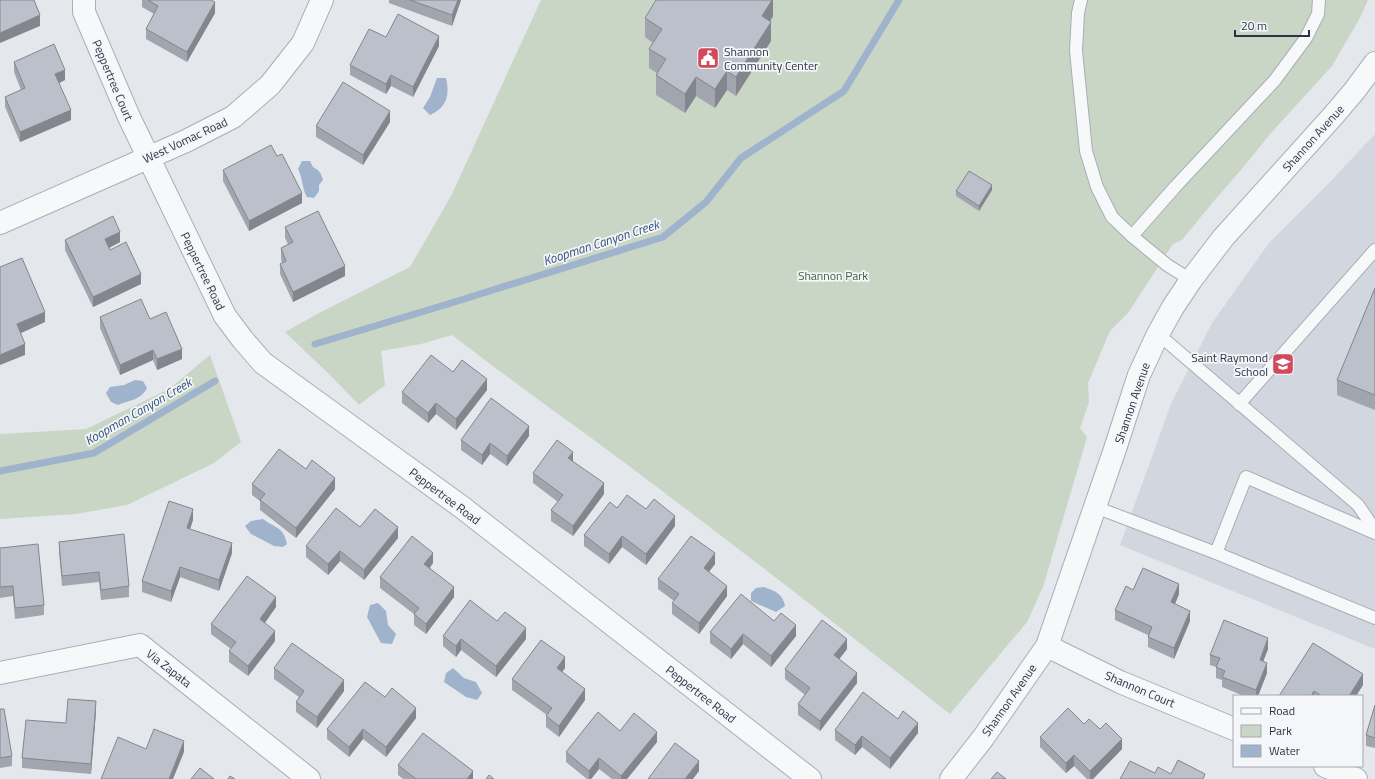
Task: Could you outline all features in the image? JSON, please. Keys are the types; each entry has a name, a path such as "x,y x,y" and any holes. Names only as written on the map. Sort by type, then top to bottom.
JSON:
{"street":[{"name":"Peppertree Court","path":"84,0 84,12 129,118 148,158"},
{"name":"West Vomac Road","path":"0,224 186,141 233,117 270,85 303,43 322,0"},
{"name":"Shannon Avenue","path":"951,779 983,738 1047,646 1139,375 1158,334 1173,307 1191,280 1223,238 1334,116 1375,63"},
{"name":"Peppertree Road","path":"148,158 225,316 263,363 463,508 810,779"},
{"name":"Via Zapata","path":"0,672 140,645 309,779"},
{"name":"Shannon Court","path":"1047,646 1120,682 1233,729"},
{"path":"1327,767 1356,779"}],"lane":[{"path":"1081,0 1078,13 1076,51 1086,151 1097,187 1112,217 1132,236 1167,264 1191,280"},
{"path":"1132,236 1275,80 1306,38 1318,14 1319,0"},
{"path":"1239,404 1375,250"},
{"path":"1158,334 1358,505 1375,530"},
{"path":"1216,553 1246,477 1375,533"},
{"path":"1095,507 1216,553 1375,618"}],"shaded area":[{"name":"Saint Raymond School","path":"1375,134 1375,649 1120,545 1171,404 1212,323 1269,243 1331,181"}],"green space":[{"name":"Shannon Park","path":"541,0 1368,0 1360,18 1332,66 1271,133 1182,240 1173,244 1128,313 1110,331 1088,383 1089,402 1080,428 1087,437 1043,587 1027,622 950,714 710,527 452,335 421,344 381,351 385,385 359,405 285,332 410,267 451,196"},
{"path":"210,355 241,442 214,463 127,505 76,514 0,519 0,432 1,434 86,429 169,389"}],"water":[{"path":"437,78 446,78 448,90 444,104 440,109 430,115 423,108 430,97"},
{"path":"302,161 310,161 313,167 321,174 323,180 319,185 319,191 314,198 307,197 304,191 298,169"},
{"path":"135,380 143,381 147,388 142,395 118,405 111,402 106,393 110,387 124,385"},
{"path":"263,519 278,528 284,534 287,544 283,547 274,546 251,534 245,526 251,521"},
{"path":"764,587 778,594 785,606 776,612 751,601 751,593 756,588"},
{"path":"378,603 386,611 388,625 396,634 392,644 381,643 367,617 370,605"},
{"path":"453,668 464,678 476,682 482,693 477,700 466,697 444,682 446,673"}],"building":[{"path":"0,0 34,0 40,15 0,33"},
{"path":"148,0 211,0 215,2 187,52 146,29 158,6"},
{"path":"410,0 458,0 452,15"},
{"name":"Shannon Community Center","path":"656,0 772,0 762,16 771,22 736,77 727,71 715,89 696,77 685,94 656,75 666,59 649,49 662,29 645,18"},
{"path":"398,14 439,36 413,87 391,75 386,84 350,65 369,29 386,37"},
{"path":"54,44 65,70 55,74 71,110 20,132 5,97 25,88 14,62"},
{"path":"343,82 390,111 363,155 316,126"},
{"path":"271,145 277,156 282,154 302,193 249,221 223,170"},
{"path":"969,171 992,185 979,206 956,191"},
{"path":"318,211 345,266 293,292 280,264 286,261 281,248 293,242 285,227"},
{"path":"113,216 120,232 105,239 110,250 126,242 141,274 93,297 65,240"},
{"path":"22,258 45,312 17,324 25,344 0,355 0,267"},
{"path":"1375,288 1375,395 1337,380"},
{"path":"141,299 150,319 166,312 182,349 157,359 153,350 120,365 100,317"},
{"path":"431,355 453,372 462,360 487,379 456,419 436,403 428,413 402,392"},
{"path":"491,398 529,426 507,456 490,443 482,455 461,440"},
{"path":"557,440 573,452 568,458 604,483 573,526 551,510 563,495 533,473"},
{"path":"279,449 306,469 312,460 335,478 296,528 260,500 265,494 252,484"},
{"path":"627,495 646,509 654,499 675,516 646,554 622,536 609,554 584,535 610,502 617,508"},
{"path":"169,501 193,509 187,528 232,543 219,580 180,567 171,591 142,581"},
{"path":"336,508 360,527 375,509 398,527 364,570 340,551 328,564 306,546"},
{"path":"124,534 129,586 101,590 99,572 62,576 59,542"},
{"path":"412,536 433,553 424,564 454,587 426,624 414,614 419,608 380,577"},
{"path":"691,536 715,553 704,568 727,586 699,623 672,603 679,594 658,579"},
{"path":"38,544 44,605 15,608 13,586 0,587 0,548"},
{"path":"1143,568 1179,584 1171,602 1190,611 1174,648 1148,637 1152,627 1115,610 1126,586 1133,590"},
{"path":"247,576 276,597 260,619 275,631 248,666 229,651 236,642 211,624"},
{"path":"741,594 774,621 781,613 796,625 771,656 743,634 731,649 710,632"},
{"path":"470,600 497,621 505,612 526,628 496,666 461,639 456,646 443,636"},
{"path":"822,620 847,639 834,655 857,673 820,721 798,704 810,688 785,669"},
{"path":"1224,620 1268,638 1260,660 1267,663 1256,690 1222,677 1225,671 1216,667 1220,658 1210,655"},
{"path":"541,640 565,657 557,668 585,689 559,726 546,716 552,708 512,679"},
{"path":"292,643 344,680 317,717 296,702 304,691 274,668"},
{"path":"1313,643 1363,674 1350,695 1320,695 1314,691 1312,695 1280,695"},
{"path":"365,682 385,697 392,688 416,708 386,747 363,729 349,747 327,729"},
{"path":"863,692 898,719 903,711 918,723 890,758 862,736 855,745 835,730"},
{"path":"68,699 96,701 91,764 22,758 26,720 66,723"},
{"path":"1375,705 1375,738 1366,735"},
{"path":"1068,708 1084,724 1089,719 1100,729 1106,723 1122,739 1090,771 1074,755 1066,763 1040,737"},
{"path":"0,709 4,709 12,756 0,758"},
{"path":"598,712 620,731 634,713 657,732 621,776 599,758 589,771 566,752"},
{"path":"154,729 184,741 169,779 101,779 118,737 146,749"},
{"path":"423,733 473,771 467,779 416,779 398,765"},
{"path":"675,743 699,761 685,779 648,779"},
{"path":"1178,760 1205,774 1203,779 1120,779 1130,761 1155,773 1158,767 1171,774"},
{"path":"200,768 214,779 191,779"},
{"path":"997,772 1006,779 991,779"},
{"path":"489,775 494,779 486,779"},
{"path":"230,776 235,779 228,779"}],"waterway":[{"name":"Koopman Canyon Creek","path":"315,344 663,237 706,202 741,158 844,91 899,0"},
{"name":"Koopman Canyon Creek","path":"0,471 94,453 215,381"}],"place":[{"name":"Shannon Community Center","path":"708,58"},
{"name":"Saint Raymond School","path":"1283,364"}]}
